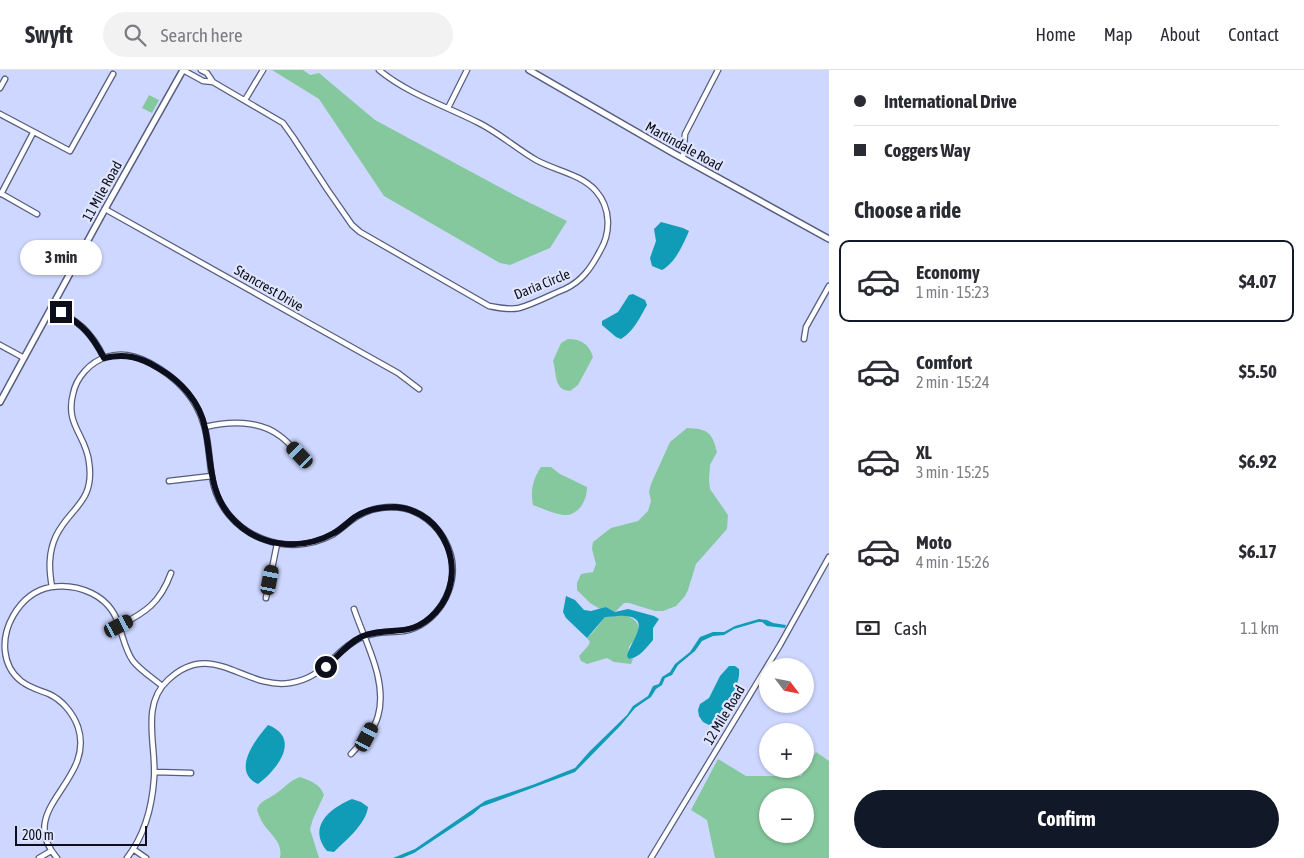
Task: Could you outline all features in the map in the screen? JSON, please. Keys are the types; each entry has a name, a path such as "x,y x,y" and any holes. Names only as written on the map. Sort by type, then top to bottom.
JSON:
{"street":[{"name":"Daria Circle","path":"183,70 203,81 213,82 246,100 276,118 288,129 355,228 489,306 504,309 519,308 579,281 590,269 601,250 607,234 608,218 601,198 583,181 536,160 484,126 394,82 380,70"},
{"name":"11 Mile Road","path":"0,402 183,70"},
{"name":"Daria Circle","path":"201,70 207,73 213,82"},
{"path":"246,100 263,70"},
{"path":"448,108 467,70"},
{"name":"Martindale Road","path":"529,70 829,239"},
{"path":"683,158 685,134 718,70"},
{"path":"0,114 70,151 113,74"},
{"path":"0,88 5,79"},
{"path":"33,133 0,193 38,214"},
{"name":"Stancrest Drive","path":"105,209 393,370 419,388"},
{"path":"804,340 806,328 829,286"},
{"path":"52,307 86,329 96,342 104,358"},
{"path":"0,345 24,358"},
{"path":"52,587 49,567 52,546 59,530 83,500 90,477 87,451 72,420 73,394 81,376 87,369 104,358 115,355 134,356 166,372 182,385 192,398 205,427 212,476 219,500 237,524 252,534 277,544 306,544 325,538 364,513 380,508 398,507 422,516 435,527 445,539 452,562 450,587 443,603 430,617 417,626 403,631 381,632 363,636 346,647 321,671 298,682 278,684 262,682 224,666 203,664 181,670 162,686 155,698 152,717 155,772 149,813 141,835 127,858"},
{"path":"205,427 231,422 267,428 280,436 300,455"},
{"path":"169,481 212,476"},
{"path":"266,598 277,544"},
{"name":"12 Mile Road","path":"651,858 780,646 829,557"},
{"path":"119,626 142,614 158,600 166,588 171,573"},
{"path":"57,858 51,851 45,835 46,817 54,800 75,770 80,754 80,736 75,720 63,704 50,694 32,688 21,681 8,665 2,639 16,610 26,599 42,589 66,586 90,592 108,605 113,613 133,661 162,686"},
{"path":"351,754 367,737 378,717 380,694 375,665 354,609"},
{"path":"0,630 6,631"},
{"path":"155,772 191,773"},
{"path":"133,849 146,858"},
{"path":"39,858 51,851"}],"shaded area":[{"path":"272,70 303,70 310,75 319,73 375,120 518,197 567,221 550,248 510,265 500,263 384,196 319,99"},
{"path":"149,95 159,100 152,113 142,108"},
{"path":"661,222 689,231 675,258 662,270 652,266 650,258 656,241 654,229"},
{"path":"633,294 645,300 647,305 633,328 621,339 602,325 602,321 618,312 629,295"},
{"path":"568,339 584,343 593,357 578,385 570,391 565,390 558,384 553,361 561,343"},
{"path":"687,428 700,429 708,433 713,440 717,452 710,465 710,489 728,515 727,529 696,564 688,590 676,606 663,611 655,611 624,603 615,612 606,607 600,609 590,603 577,590 577,583 581,574 593,572 596,564 592,549 593,542 611,528 638,521 648,511 651,501 649,492 651,484 670,442"},
{"path":"541,467 551,467 560,474 587,487 586,496 580,508 573,513 564,515 533,505 533,485"},
{"path":"566,596 575,600 584,610 591,611 606,607 615,612 628,609 654,616 659,619 653,628 653,640 639,654 629,659 627,656 639,626 638,621 623,616 605,617 587,638 566,618 563,612"},
{"path":"623,615 637,622 638,625 638,632 629,648 629,659 633,659 631,664 614,662 607,658 587,664 581,661 579,656 590,642 587,638 605,617"},
{"path":"759,619 786,625 785,628 767,626 762,622 758,622 702,641 695,651 678,665 672,675 665,678 662,685 656,689 651,697 635,708 575,772 481,807 414,853 402,858 393,858 415,849 485,801 575,768 627,715 633,706 648,696 653,686 659,684 662,677 670,672 675,664 690,652 700,637 713,632 724,632 735,626"},
{"path":"729,666 735,666 739,669 737,683 716,722 709,725 703,722 699,716 700,704 709,698 720,676"},
{"path":"268,725 278,731 283,738 285,746 278,763 258,784 250,778 246,771 246,764 252,747"},
{"path":"816,752 829,761 829,858 715,858 707,820 691,810 718,759 746,776 759,776 759,778 814,778 814,755"},
{"path":"300,777 318,786 324,795 310,829 319,858 280,858 280,848 263,823 257,810 259,805"},
{"path":"352,799 368,807 364,820 334,852 327,851 321,842 320,826 329,813"}],"route":[{"path":"61,312 86,329 96,342 104,358 115,355 134,356 166,372 182,385 197,406 205,427 212,476 219,500 230,517 243,529 259,538 277,544 306,544 325,538 371,510 398,507 422,516 445,539 452,562 452,580 447,595 437,611 424,622 410,629 363,636 340,652 326,667"}]}
